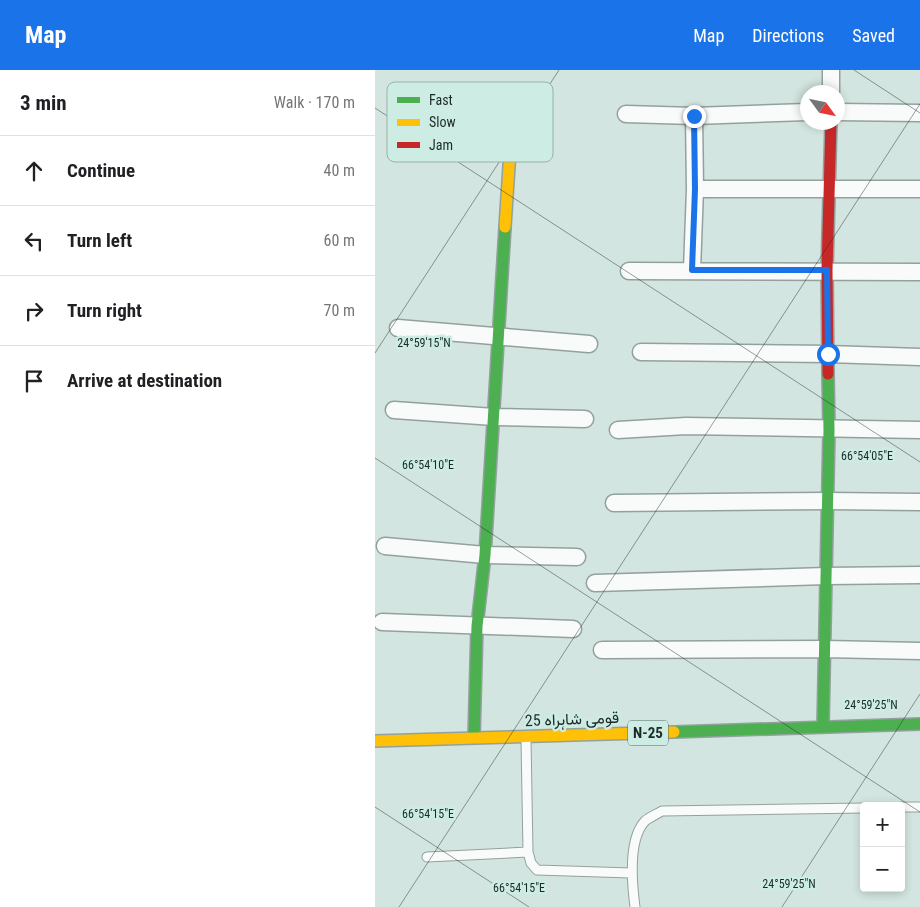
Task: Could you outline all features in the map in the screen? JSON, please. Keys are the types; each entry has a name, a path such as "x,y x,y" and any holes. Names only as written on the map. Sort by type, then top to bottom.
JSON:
{"main road":[{"path":"823,727 829,430 827,270 831,189 831,130"},
{"path":"474,738 477,626 485,555 510,162"},
{"name":"قومی شاہراہ 25","path":"375,741 920,724"}],"street":[{"path":"831,70 831,85"},
{"path":"626,114 694,116 800,112"},
{"path":"845,112 920,113"},
{"path":"692,270 695,189 694,116"},
{"path":"695,189 920,189"},
{"path":"629,271 827,270 920,272"},
{"path":"399,328 589,344"},
{"path":"641,352 920,357"},
{"path":"394,410 494,417 585,419"},
{"path":"618,430 686,426 829,430 920,430"},
{"path":"614,503 827,500 920,502"},
{"path":"385,546 485,555 577,557"},
{"path":"595,583 920,575"},
{"path":"382,622 573,629"},
{"path":"602,650 825,649 920,651"}],"lane":[{"path":"526,736 528,852 531,863 537,870 631,873"},
{"path":"905,807 920,807"},
{"path":"635,907 631,873 637,837 645,822 662,810 860,808"},
{"path":"427,857 528,852"}],"traffic: fast":[{"path":"474,738 477,626 485,555 505,227"},
{"path":"823,727 829,430 828,374"},
{"path":"674,732 920,724"}],"traffic: slow":[{"path":"505,227 509,162"},
{"path":"375,741 674,732"}],"traffic: jam":[{"path":"828,374 827,270 831,130"}],"route":[{"path":"694,116 695,189 692,270 827,270 828,354"}]}
